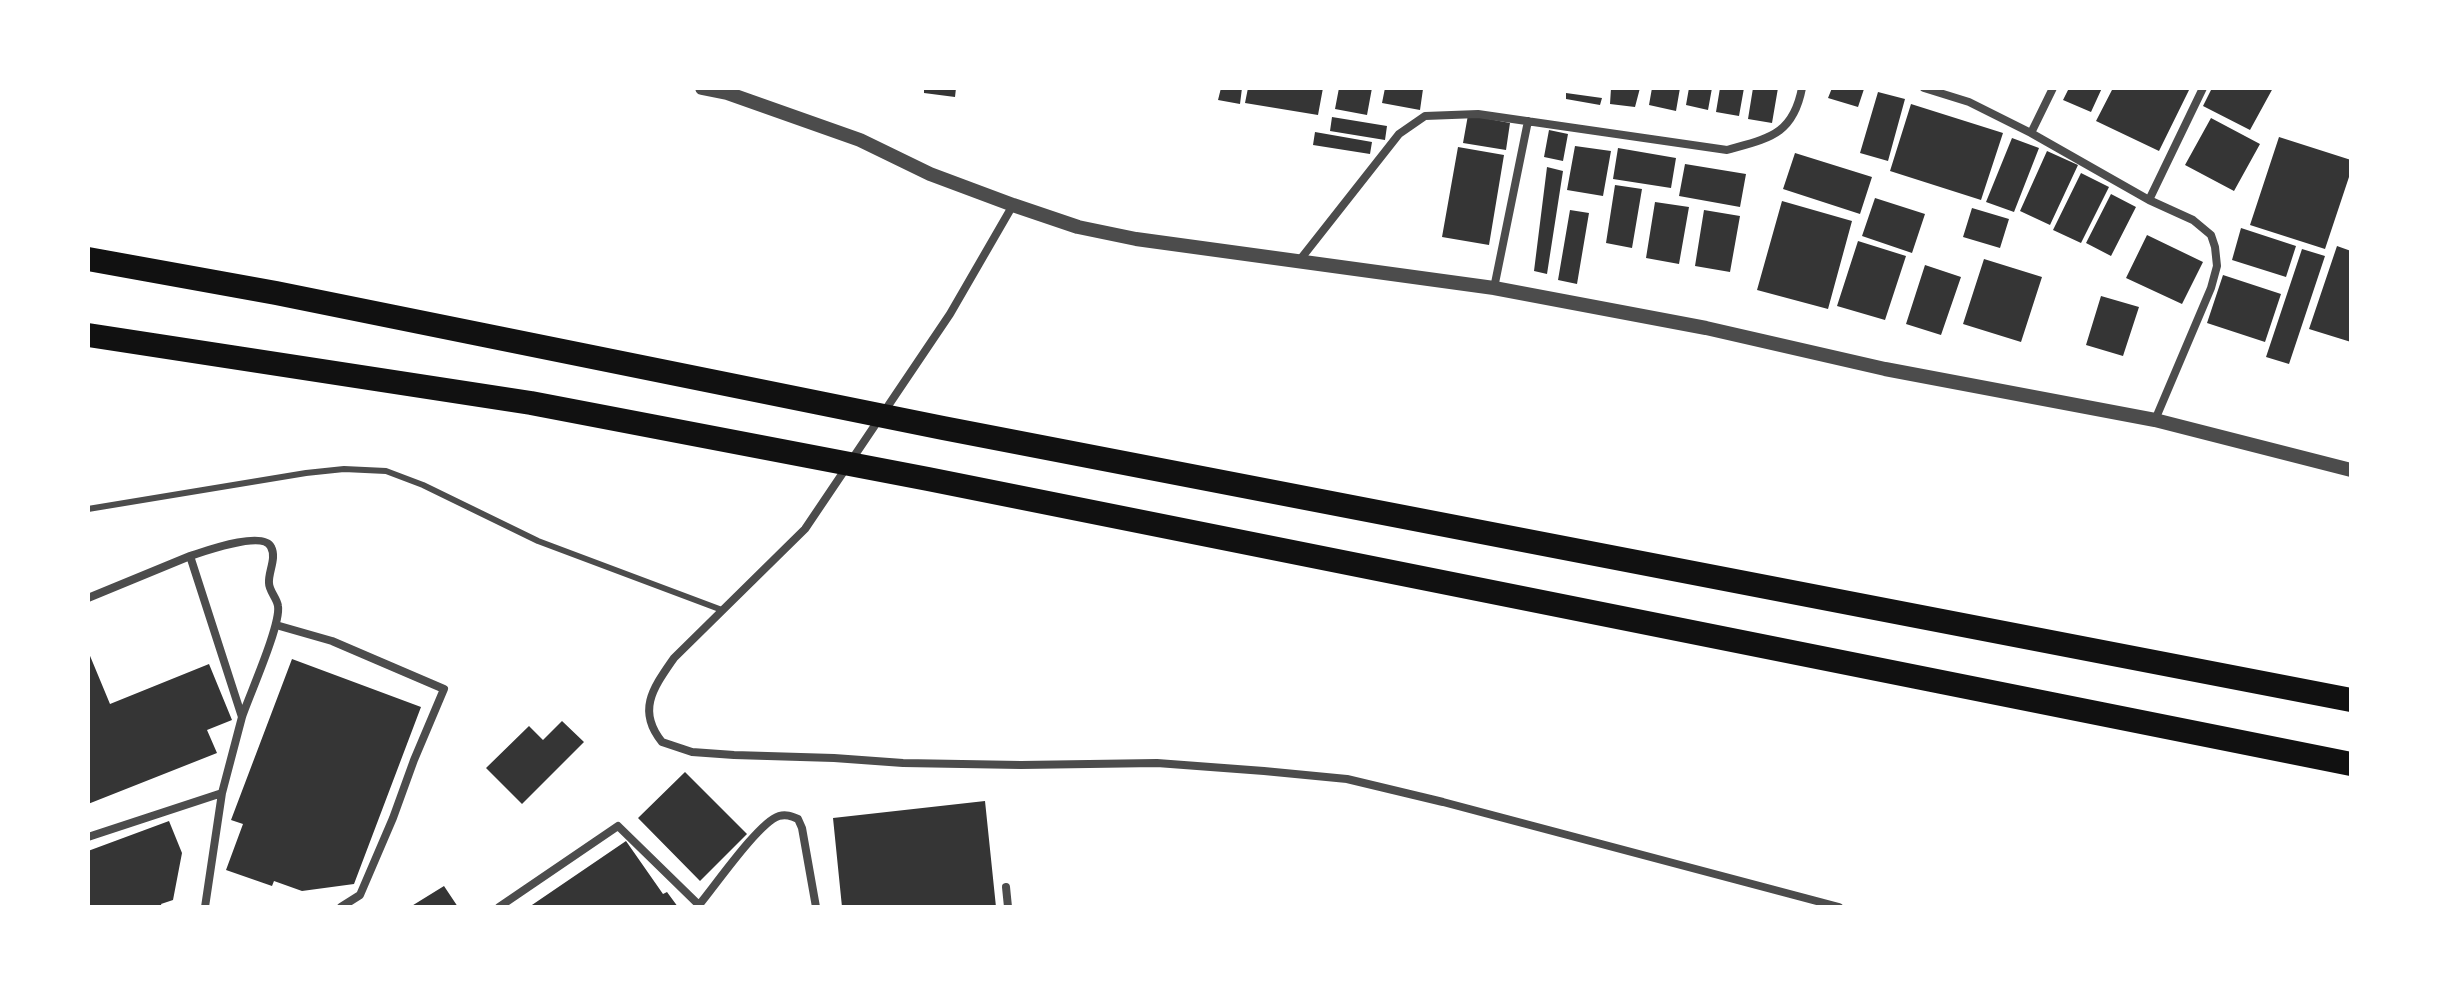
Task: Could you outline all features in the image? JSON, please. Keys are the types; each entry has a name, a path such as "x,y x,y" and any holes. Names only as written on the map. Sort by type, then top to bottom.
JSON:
{"highway":[{"path":"88,259 276,293 943,428 2351,700"},
{"path":"88,335 531,403 928,479 2351,764"}],"street":[{"path":"702,88 727,91 860,140 930,174 1078,227 1136,239 1494,288 1706,328 1885,369 2155,420 2351,470"},
{"path":"1298,261 1399,134 1425,116 1478,114 1727,150 1761,140 1787,126 1794,117 1802,88"},
{"path":"1924,88 1969,102 2031,133 2149,200 2193,220 2211,235 2217,266 2211,288 2155,420"},
{"path":"2031,133 2053,88"},
{"path":"2149,200 2203,88"},
{"path":"1494,288 1528,121"},
{"path":"1013,205 950,314 805,529 674,658 647,707 649,719 662,742 692,752 734,755 903,763 1157,763 1347,779 1839,907"},
{"path":"88,598 190,556 245,541 266,541 272,547 268,585 278,607 276,625 242,717 222,793 205,907"},
{"path":"190,556 242,717"},
{"path":"276,625 332,641 444,689 360,895 341,907"},
{"path":"88,837 222,793"},
{"path":"499,907 618,826 700,906 769,820 786,815 798,819 802,828 816,907"},
{"path":"1006,887 1008,907"}],"lane":[{"path":"88,509 306,473 344,469 386,471 423,485 538,541 722,610"}],"building":[{"path":"924,88 956,88 955,97 924,93"},
{"path":"1221,88 1242,88 1240,104 1218,100"},
{"path":"1248,88 1323,88 1318,115 1245,103"},
{"path":"1339,88 1372,88 1367,115 1335,109"},
{"path":"1385,88 1423,89 1420,110 1382,103"},
{"path":"1611,88 1640,88 1635,107 1610,104"},
{"path":"1652,88 1680,88 1676,111 1649,105"},
{"path":"1689,88 1712,88 1708,110 1686,105"},
{"path":"1720,88 1744,88 1739,116 1716,112"},
{"path":"1753,88 1778,88 1772,123 1748,119"},
{"path":"1832,88 1864,89 1858,107 1828,98"},
{"path":"2069,88 2102,88 2091,112 2063,100"},
{"path":"2113,88 2190,88 2159,151 2096,121"},
{"path":"2212,88 2273,88 2250,130 2203,106"},
{"path":"1878,92 1905,99 1888,161 1860,153"},
{"path":"1566,93 1602,98 1600,105 1566,99"},
{"path":"1911,104 2003,133 1981,200 1890,171"},
{"path":"1468,115 1510,123 1506,150 1463,143"},
{"path":"1332,117 1387,126 1385,140 1330,131"},
{"path":"2211,118 2260,144 2234,191 2185,165"},
{"path":"1549,130 1568,134 1563,161 1544,157"},
{"path":"1315,132 1372,142 1370,154 1313,145"},
{"path":"2279,137 2351,160 2351,171 2325,249 2250,225"},
{"path":"2012,138 2039,148 2014,212 1986,202"},
{"path":"1575,146 1611,151 1603,196 1567,190"},
{"path":"1458,147 1504,155 1489,245 1442,237"},
{"path":"1618,148 1676,158 1671,188 1613,179"},
{"path":"2047,151 2078,165 2050,225 2020,211"},
{"path":"1795,153 1872,177 1860,214 1783,189"},
{"path":"1685,164 1746,174 1740,207 1679,196"},
{"path":"1547,167 1563,171 1547,274 1534,271"},
{"path":"2081,173 2109,187 2081,243 2053,230"},
{"path":"1615,185 1642,189 1632,248 1606,243"},
{"path":"2111,194 2136,207 2111,256 2086,243"},
{"path":"1875,198 1925,214 1912,253 1862,236"},
{"path":"1782,201 1852,221 1828,309 1757,290"},
{"path":"1655,202 1689,207 1679,264 1646,258"},
{"path":"1972,208 2009,219 2000,248 1963,237"},
{"path":"1570,210 1589,213 1577,284 1558,280"},
{"path":"1704,210 1740,216 1730,272 1695,266"},
{"path":"2241,228 2296,246 2286,277 2232,260"},
{"path":"2147,235 2203,262 2182,304 2126,278"},
{"path":"1858,241 1906,256 1885,320 1837,306"},
{"path":"2337,246 2351,251 2351,342 2309,329"},
{"path":"2302,249 2325,256 2289,364 2266,357"},
{"path":"1984,259 2042,277 2021,342 1963,324"},
{"path":"1925,265 1961,277 1941,335 1906,324"},
{"path":"2223,275 2281,294 2265,342 2207,323"},
{"path":"2101,296 2139,307 2123,356 2086,345"},
{"path":"88,651 110,704 209,664 232,720 207,730 217,753 88,804"},
{"path":"292,659 421,707 354,884 302,891 274,881 272,886 226,870 243,824 231,820"},
{"path":"562,721 584,742 522,804 486,768 529,726 543,740"},
{"path":"685,772 747,834 700,881 638,818"},
{"path":"985,801 996,907 842,907 833,818"},
{"path":"169,821 182,853 173,900 161,904 162,907 88,907 88,851"},
{"path":"626,841 663,894 667,892 678,907 529,907"},
{"path":"444,886 458,907 410,907"}]}
